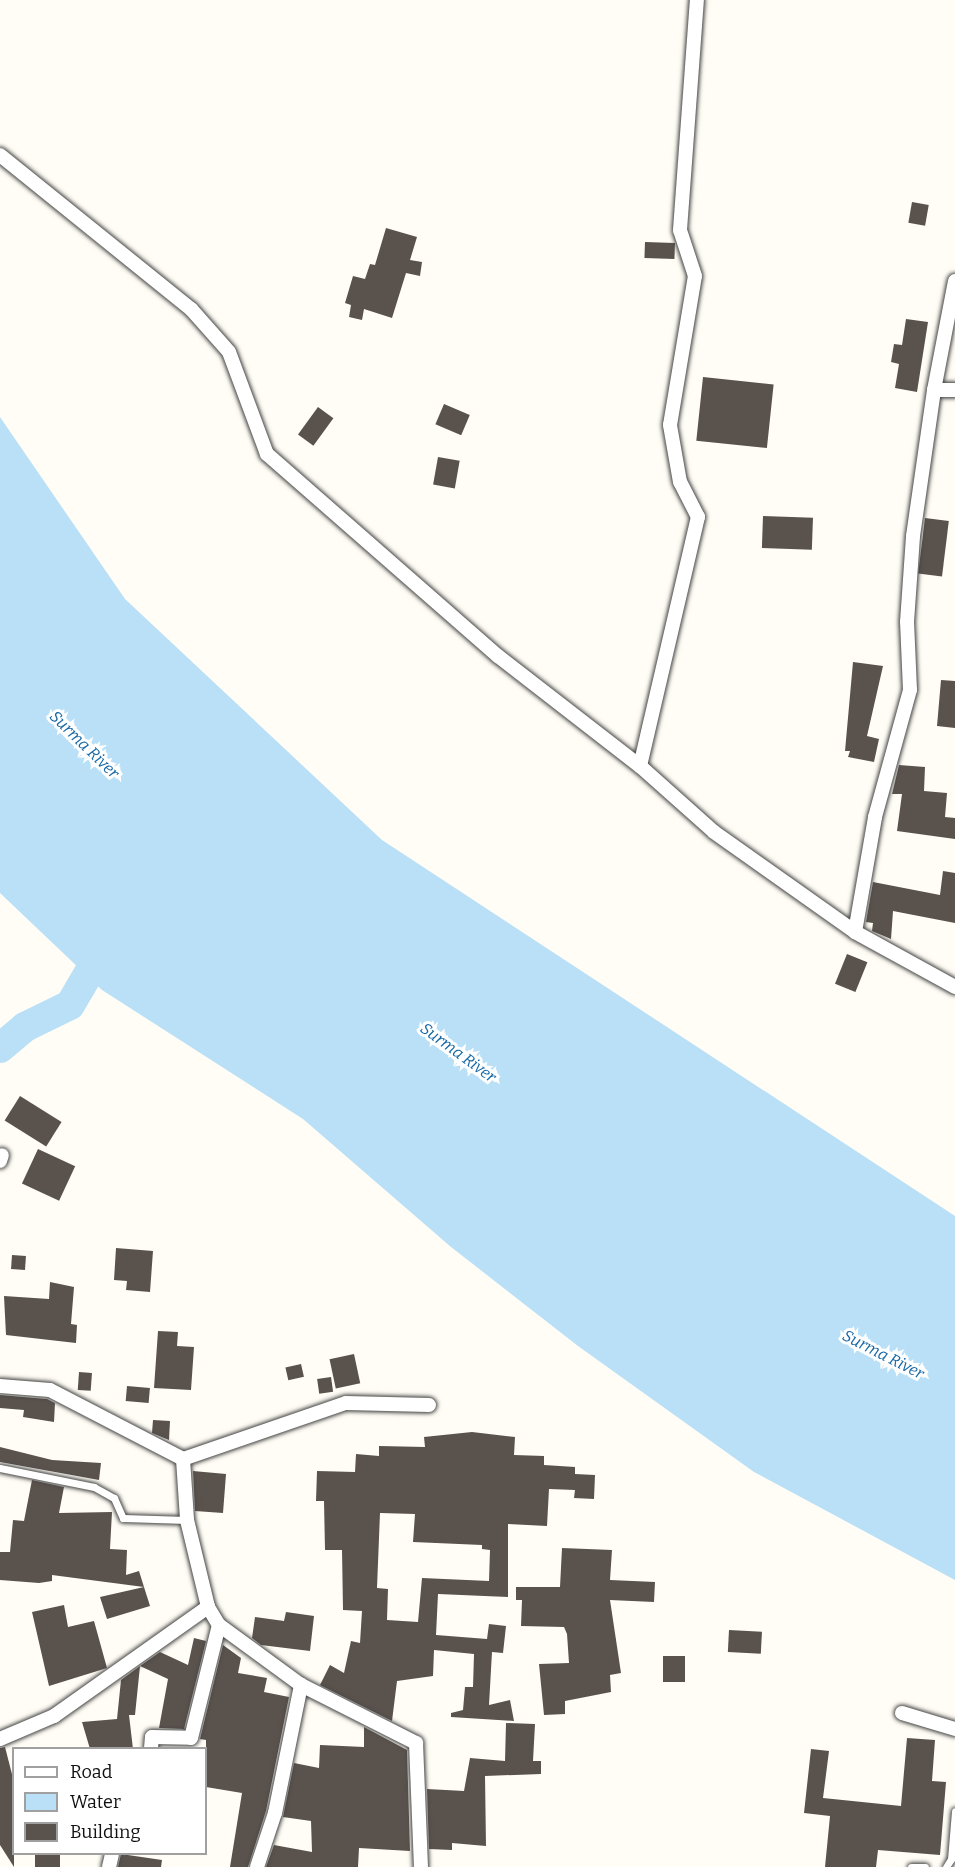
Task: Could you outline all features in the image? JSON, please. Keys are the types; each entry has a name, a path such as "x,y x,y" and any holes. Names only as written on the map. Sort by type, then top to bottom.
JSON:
{"street":[{"path":"640,766 698,517 680,482 670,425 695,276 680,230 698,0"},
{"path":"0,155 191,309 229,352 267,454 498,656 640,766 714,832 855,932 955,987"},
{"path":"855,932 875,818 909,690 907,622 914,536 934,390 955,281"},
{"path":"934,390 955,390"},
{"path":"0,1386 50,1390 183,1460 346,1403 429,1405"},
{"path":"183,1460 187,1520 208,1606 219,1625 301,1685 416,1743 421,1867"},
{"path":"0,1739 54,1716 208,1606"},
{"path":"151,1747 152,1737 191,1738 219,1625"},
{"path":"257,1867 275,1813 301,1685"},
{"path":"902,1713 955,1729"}],"lane":[{"path":"0,1468 94,1487 114,1498 123,1518 187,1520"},
{"path":"946,1867 951,1859 955,1811"},
{"path":"912,1867 925,1867"}],"water":[{"name":"Surma River","path":"0,417 125,599 382,840 955,1216 955,1580 754,1472 578,1346 451,1247 303,1119 102,990 0,893"}],"building":[{"path":"912,202 929,205 925,226 908,223"},
{"path":"386,228 417,237 410,260 422,262 420,276 406,273 392,318 364,309 362,320 349,317 351,305 345,303 353,276 365,279 370,264 375,265"},
{"path":"645,242 675,243 674,259 644,258"},
{"path":"906,319 928,322 917,392 895,388 899,364 891,362 894,344 902,345"},
{"path":"703,377 774,384 767,448 696,441"},
{"path":"444,404 470,415 461,435 435,424"},
{"path":"318,407 333,418 313,446 298,435"},
{"path":"438,457 460,461 455,488 433,485"},
{"path":"763,516 813,518 812,550 762,548"},
{"path":"925,518 949,521 942,577 918,574"},
{"path":"853,662 883,666 867,736 879,739 874,762 848,757 850,751 845,751"},
{"path":"941,680 955,681 955,728 937,726"},
{"path":"899,765 925,767 924,791 947,793 945,817 955,818 955,839 897,831 902,794 892,794"},
{"path":"943,871 955,873 955,923 893,911 891,939 872,931 873,923 866,922 873,882 940,895"},
{"path":"847,954 867,962 855,992 835,984"},
{"path":"20,1096 62,1122 46,1147 5,1121"},
{"path":"38,1149 75,1166 59,1201 22,1183"},
{"path":"116,1248 153,1251 150,1292 126,1290 127,1281 114,1280"},
{"path":"12,1255 26,1256 25,1270 11,1269"},
{"path":"50,1282 74,1287 71,1324 77,1325 76,1343 6,1335 4,1296 49,1299"},
{"path":"158,1331 178,1332 177,1346 194,1347 191,1390 154,1388"},
{"path":"354,1354 360,1383 336,1389 330,1359"},
{"path":"301,1364 304,1377 288,1380 285,1368"},
{"path":"79,1372 92,1373 91,1391 78,1390"},
{"path":"331,1377 333,1392 319,1394 317,1379"},
{"path":"127,1386 150,1388 149,1403 126,1401"},
{"path":"0,1395 47,1399 55,1403 54,1422 23,1417 24,1410 0,1408"},
{"path":"153,1420 170,1421 169,1440 152,1433"},
{"path":"472,1432 515,1437 514,1455 544,1456 544,1465 575,1467 575,1474 595,1475 594,1499 574,1498 575,1490 549,1489 547,1526 508,1524 508,1597 438,1594 436,1635 487,1639 489,1624 506,1626 503,1653 492,1652 489,1705 510,1700 514,1721 451,1717 451,1713 463,1710 465,1687 473,1687 474,1654 434,1650 433,1676 397,1681 392,1721 320,1685 330,1665 344,1673 351,1641 360,1643 362,1611 343,1610 342,1550 325,1550 324,1501 316,1501 317,1471 355,1472 356,1454 379,1456 379,1446 425,1447 424,1437","holes":["380,1513 415,1514 413,1542 482,1545 482,1549 490,1550 489,1581 422,1578 418,1622 387,1620 388,1589 377,1588"]},
{"path":"0,1447 52,1460 101,1463 99,1480 0,1462"},
{"path":"193,1471 226,1474 223,1513 195,1511"},
{"path":"32,1480 64,1487 59,1513 112,1512 110,1549 127,1550 126,1575 139,1571 144,1587 52,1575 52,1581 39,1583 0,1580 0,1552 10,1552 13,1520 24,1521"},
{"path":"562,1548 612,1550 610,1580 655,1582 654,1602 610,1600 621,1673 610,1675 611,1692 565,1701 565,1714 544,1715 539,1664 569,1663 567,1634 564,1627 521,1626 522,1600 516,1600 516,1587 560,1587"},
{"path":"144,1587 150,1606 107,1619 100,1597"},
{"path":"64,1605 68,1627 94,1621 107,1668 49,1686 32,1612"},
{"path":"286,1612 314,1616 310,1651 261,1645 252,1638 255,1617 284,1621"},
{"path":"729,1630 762,1632 761,1654 728,1652"},
{"path":"194,1638 206,1641 184,1729 159,1728 168,1679 140,1666 160,1652 188,1665"},
{"path":"223,1645 241,1658 238,1673 267,1678 264,1692 289,1697 266,1811 248,1867 230,1867 242,1793 207,1787 206,1740 200,1739"},
{"path":"663,1656 685,1656 685,1682 663,1682"},
{"path":"140,1666 135,1715 129,1715 133,1747 89,1747 82,1722 117,1719 121,1680"},
{"path":"506,1723 535,1724 533,1761 541,1761 541,1774 485,1776 486,1846 452,1843 452,1850 429,1849 427,1789 464,1791 470,1758 505,1761"},
{"path":"364,1727 407,1750 410,1851 359,1848 358,1867 266,1867 274,1845 312,1852 311,1821 283,1817 294,1763 319,1768 320,1745 364,1747"},
{"path":"907,1738 935,1740 932,1781 946,1782 940,1855 878,1850 876,1867 825,1867 830,1816 804,1813 811,1749 829,1751 823,1798 901,1806"},
{"path":"5,1747 12,1774 14,1867 0,1845 0,1748"},
{"path":"35,1855 60,1855 60,1867 35,1867"},
{"path":"121,1855 162,1860 161,1867 118,1867"}],"waterway":[{"path":"0,1048 25,1027 70,1005 107,942"}]}
